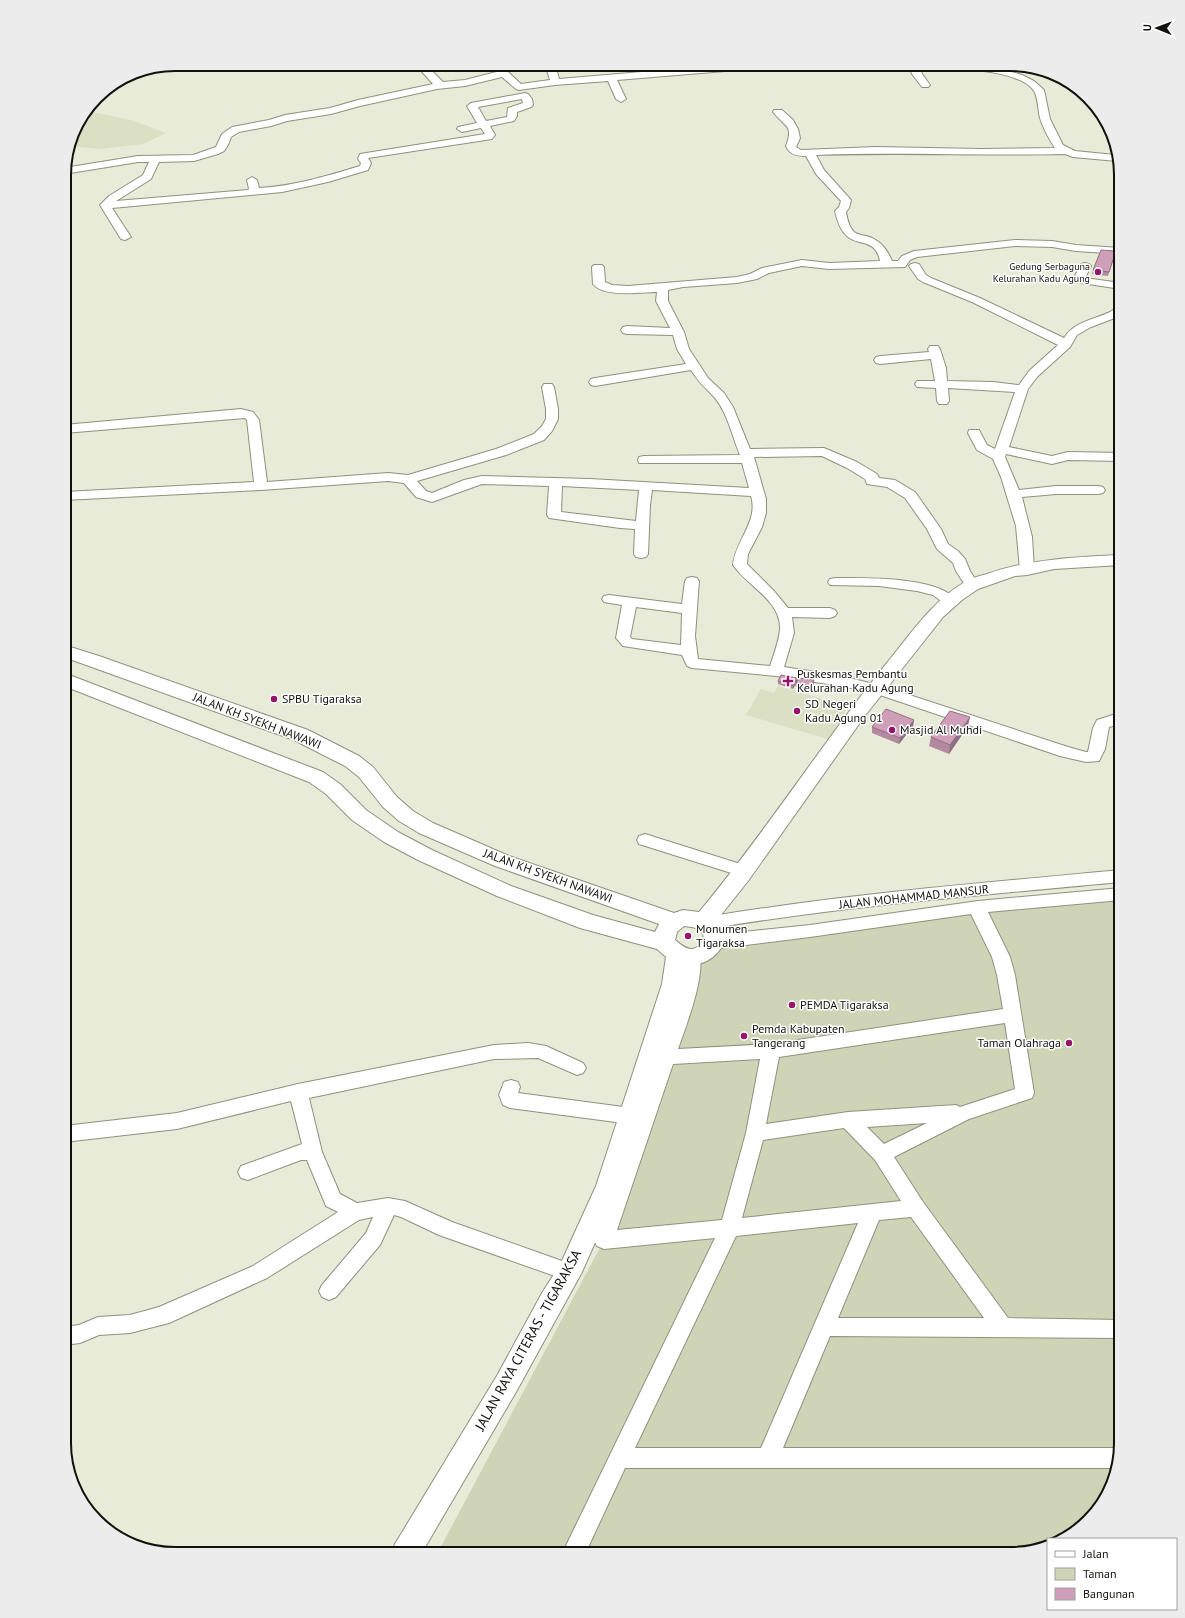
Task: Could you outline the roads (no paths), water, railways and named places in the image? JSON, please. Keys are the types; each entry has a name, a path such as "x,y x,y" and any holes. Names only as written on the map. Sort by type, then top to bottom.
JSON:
{"main road":[{"path":"71,682 316,777 332,789 359,815 391,837 424,855 504,891 588,922 677,951 702,954 710,949 708,929 714,911 857,713 937,613 950,601 972,585 1013,571 1027,570 1054,564 1114,560"},
{"name":"JALAN KH SYEKH NAWAWI","path":"71,653 162,684 301,735 352,761 366,772 390,802 406,816 426,828 502,861 673,921"},
{"path":"114,698 137,676"},
{"path":"140,708 162,684"},
{"path":"677,951 665,932 673,921 683,918 694,918 708,929"},
{"name":"JALAN RAYA CITERAS - TIGARAKSA","path":"409,1547 507,1383 551,1301 569,1272 608,1186 673,984 677,951"}],"street":[{"path":"427,71 439,84"},
{"path":"71,170 156,158 194,158 220,149 226,136 236,129 271,123 285,118 330,111 358,102 430,88 439,84 452,85 468,82 498,71"},
{"path":"462,129 510,119 512,116 512,110 528,105 529,103 519,87 505,71"},
{"path":"552,71 555,82"},
{"path":"519,87 555,82 686,71"},
{"path":"916,71 925,86"},
{"path":"1000,71 1012,74 1031,83 1038,90 1045,119 1059,147 1078,155 1112,158"},
{"path":"611,77 621,99"},
{"path":"106,205 249,193 254,191 293,187 364,168 366,163 363,159 364,156 488,137 490,135 485,125 472,106 525,96"},
{"path":"778,112 787,119 793,129 795,137 791,145 793,150 799,153 876,150 976,152 1066,151"},
{"path":"810,152 812,161 816,168 846,200 844,208 840,211 844,225 853,236 876,243 883,253 886,261 883,264"},
{"path":"106,205 113,198 147,177 156,158"},
{"path":"252,180 254,191"},
{"path":"106,205 125,237"},
{"path":"598,267 599,284 609,289 618,290 661,288 683,284 737,280 753,277 766,270 802,263 828,266 883,264 901,265 906,258 914,254 1015,243 1052,244 1076,248 1114,251"},
{"path":"915,266 922,277 927,280 976,300 1066,344"},
{"path":"1085,266 1079,280 1114,285"},
{"path":"661,288 663,293 662,301 676,327 683,348 703,380 720,396 728,407 747,456 757,492 759,513 755,527 741,554 740,565 784,612 786,617 787,629 776,671"},
{"path":"1027,570 1025,563 1025,538 1015,494 1000,453 1022,389 1033,374 1066,344 1073,333 1087,324 1114,314"},
{"path":"626,326 676,327"},
{"path":"880,360 935,352 940,368 942,401"},
{"path":"595,382 694,366"},
{"path":"921,384 993,386 1022,389"},
{"path":"71,495 103,492 261,486 388,477 408,478 501,452 539,437 548,428 552,419 552,409 548,387"},
{"path":"71,428 241,413 249,415 253,420 261,486"},
{"path":"974,433 982,447 1000,453 1052,460 1068,456 1114,457"},
{"path":"644,460 824,452 852,465 872,477 872,481 878,483 890,483 910,495 934,529 942,546 953,554 960,562 963,571 972,585"},
{"path":"408,478 421,494 432,498 469,483 482,480 556,482 757,492"},
{"path":"556,482 554,515 586,518 620,524 643,525"},
{"path":"642,554 643,505 646,487"},
{"path":"1015,494 1056,490 1098,490"},
{"path":"692,581 687,631 688,657 692,663 776,671 841,681 877,689 1086,758 1094,757 1098,748 1098,736 1102,724 1114,720"},
{"path":"835,582 880,582 917,587 938,592 950,601"},
{"path":"609,599 620,599 630,602 689,609"},
{"path":"630,602 623,638 625,641 628,643 688,650"},
{"path":"784,612 830,613"},
{"path":"645,840 744,870"},
{"name":"JALAN MOHAMMAD MANSUR","path":"708,929 776,912 969,890 1114,877"},
{"name":"JALAN MOHAMMAD MANSUR","path":"708,929 810,931 978,907 1114,895"},
{"path":"882,1154 963,1113 1025,1093 1004,967 1001,957 980,915 978,907"},
{"path":"677,951 690,978 686,1000 604,1240 916,1208"},
{"path":"666,1057 771,1051 1012,1015"},
{"path":"71,1133 177,1121 298,1092 494,1052 528,1050 540,1051 577,1068"},
{"path":"576,1547 730,1228 755,1133 771,1051"},
{"path":"511,1087 508,1095 510,1100 631,1116"},
{"path":"298,1092 313,1152 333,1200 355,1212"},
{"path":"755,1133 848,1120 963,1113"},
{"path":"848,1120 882,1154 916,1208 1003,1327"},
{"path":"248,1172 300,1152 313,1152"},
{"path":"71,1335 80,1334 98,1326 130,1324 162,1316 260,1272 355,1212 388,1206 405,1210 446,1229 569,1272"},
{"path":"329,1291 373,1239 388,1206"},
{"path":"768,1457 872,1213"},
{"path":"823,1327 1114,1328"},
{"path":"619,1458 1113,1458"}],"place":[{"name":"Gedung Serbaguna Kelurahan Kadu Agung","path":"1098,272"},
{"name":"Puskesmas Pembantu Kelurahan Kadu Agung","path":"788,681"},
{"name":"SPBU Tigaraksa","path":"274,699"},
{"name":"SD Negeri Kadu Agung 01","path":"797,711"},
{"name":"Masjid Al Muhdi","path":"892,730"},
{"name":"Monumen Tigaraksa","path":"688,936"},
{"name":"PEMDA Tigaraksa","path":"792,1005"},
{"name":"Pemda Kabupaten Tangerang","path":"744,1036"},
{"name":"Taman Olahraga","path":"1069,1043"}]}
